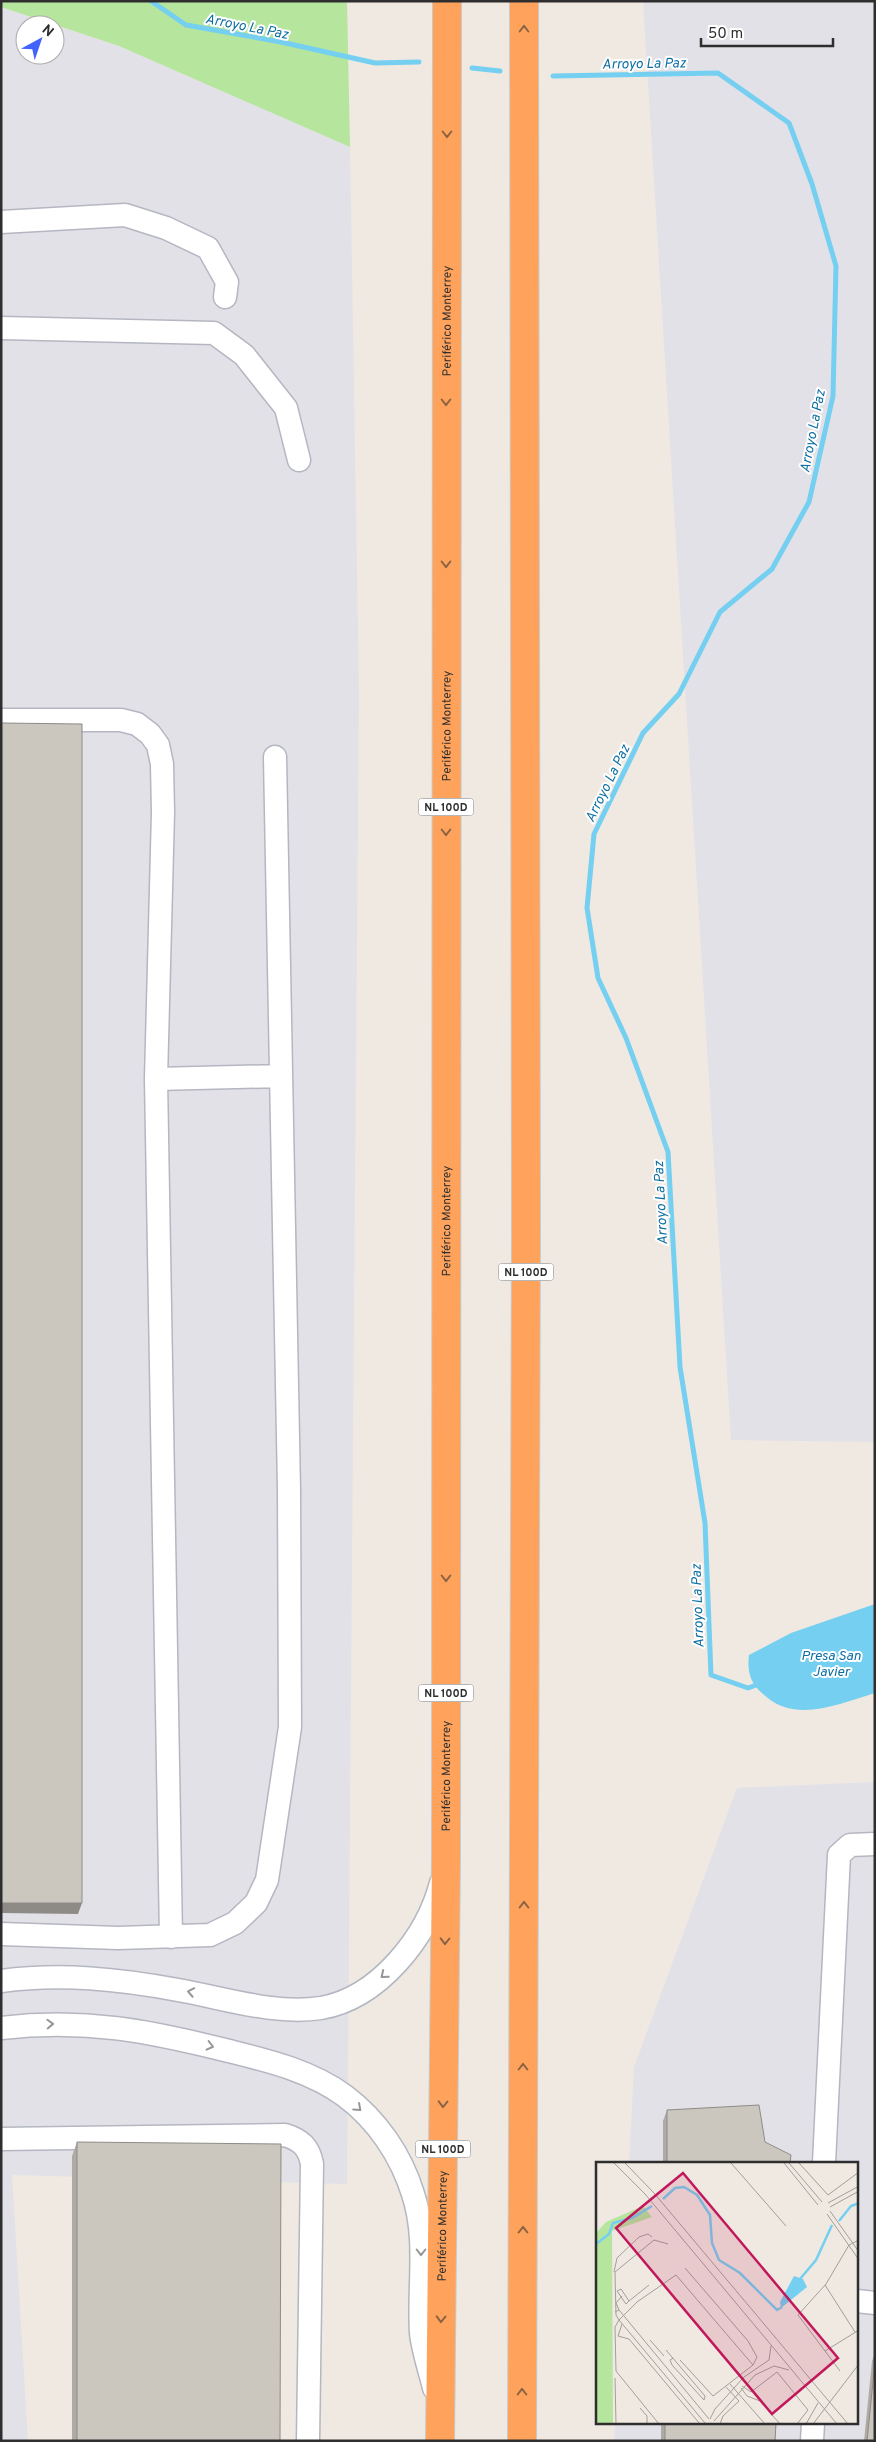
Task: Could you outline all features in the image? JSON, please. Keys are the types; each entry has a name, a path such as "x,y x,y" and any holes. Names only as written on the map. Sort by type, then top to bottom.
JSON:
{"highway":[{"name":"Periférico Monterrey","path":"440,2441 446,1857 447,1"},
{"name":"NL 100D","path":"522,2441 526,1232 524,1"}],"lane":[{"path":"1,222 125,215 166,228 208,248 227,282 225,297"},
{"path":"1,328 214,333 244,355 286,408 299,460"},
{"path":"1,720 120,720 137,724 150,734 158,745 162,764 163,812 156,1079 171,1937"},
{"path":"1,1934 118,1938 210,1935 236,1923 256,1903 267,1880 290,1727 289,1490 275,757"},
{"path":"156,1079 281,1076"},
{"path":"824,2162 839,1855 850,1845 875,1844"},
{"path":"1,1980 56,1976 116,1980 273,2008 321,2008 359,1992 386,1973 406,1953 429,1918 437,1898 446,1857"},
{"path":"1,2028 52,2023 123,2028 162,2034 261,2059 307,2074 344,2096 361,2110 376,2126 398,2158 414,2194 421,2232 421,2335 440,2412"},
{"path":"1,2140 285,2135 297,2139 309,2150 312,2164 308,2441"},
{"path":"858,2301 875,2304"},
{"path":"812,2424 812,2441"}],"shaded area":[{"path":"643,1 875,1 875,1442 731,1440"},
{"path":"1,7 25,15 15,15 15,65 65,65 65,28 119,46 350,147 359,692 347,2184 12,2175 28,2441 1,2441"},
{"path":"875,1782 875,2441 614,2441 615,2424 858,2424 858,2162 629,2162 634,2067 737,1788"}],"green space":[{"path":"1,1 347,1 350,147 119,46 65,28 65,15 25,15 1,7"}],"water":[{"name":"Presa San Javier","path":"875,1604 875,1693 831,1706 802,1710 788,1708 775,1703 762,1693 752,1681 749,1671 749,1655 791,1633"}],"building":[{"path":"1,723 82,724 82,1903 1,1903"},
{"path":"759,2105 765,2142 791,2155 790,2162 667,2162 667,2110"},
{"path":"77,2142 281,2144 280,2441 77,2441"},
{"path":"875,2362 875,2441 867,2441"},
{"path":"665,2424 776,2424 775,2441 665,2441"}],"waterway":[{"name":"Arroyo La Paz","path":"151,1 186,25 281,42 375,63 419,62"},
{"path":"472,68 500,71"},
{"name":"Arroyo La Paz","path":"553,76 718,73 789,123 812,184 836,266 833,396 809,502 772,569 720,612 679,694 643,733 594,834 587,908 598,978 626,1038 668,1152 680,1367 705,1523 711,1675 748,1688 759,1684"}]}
